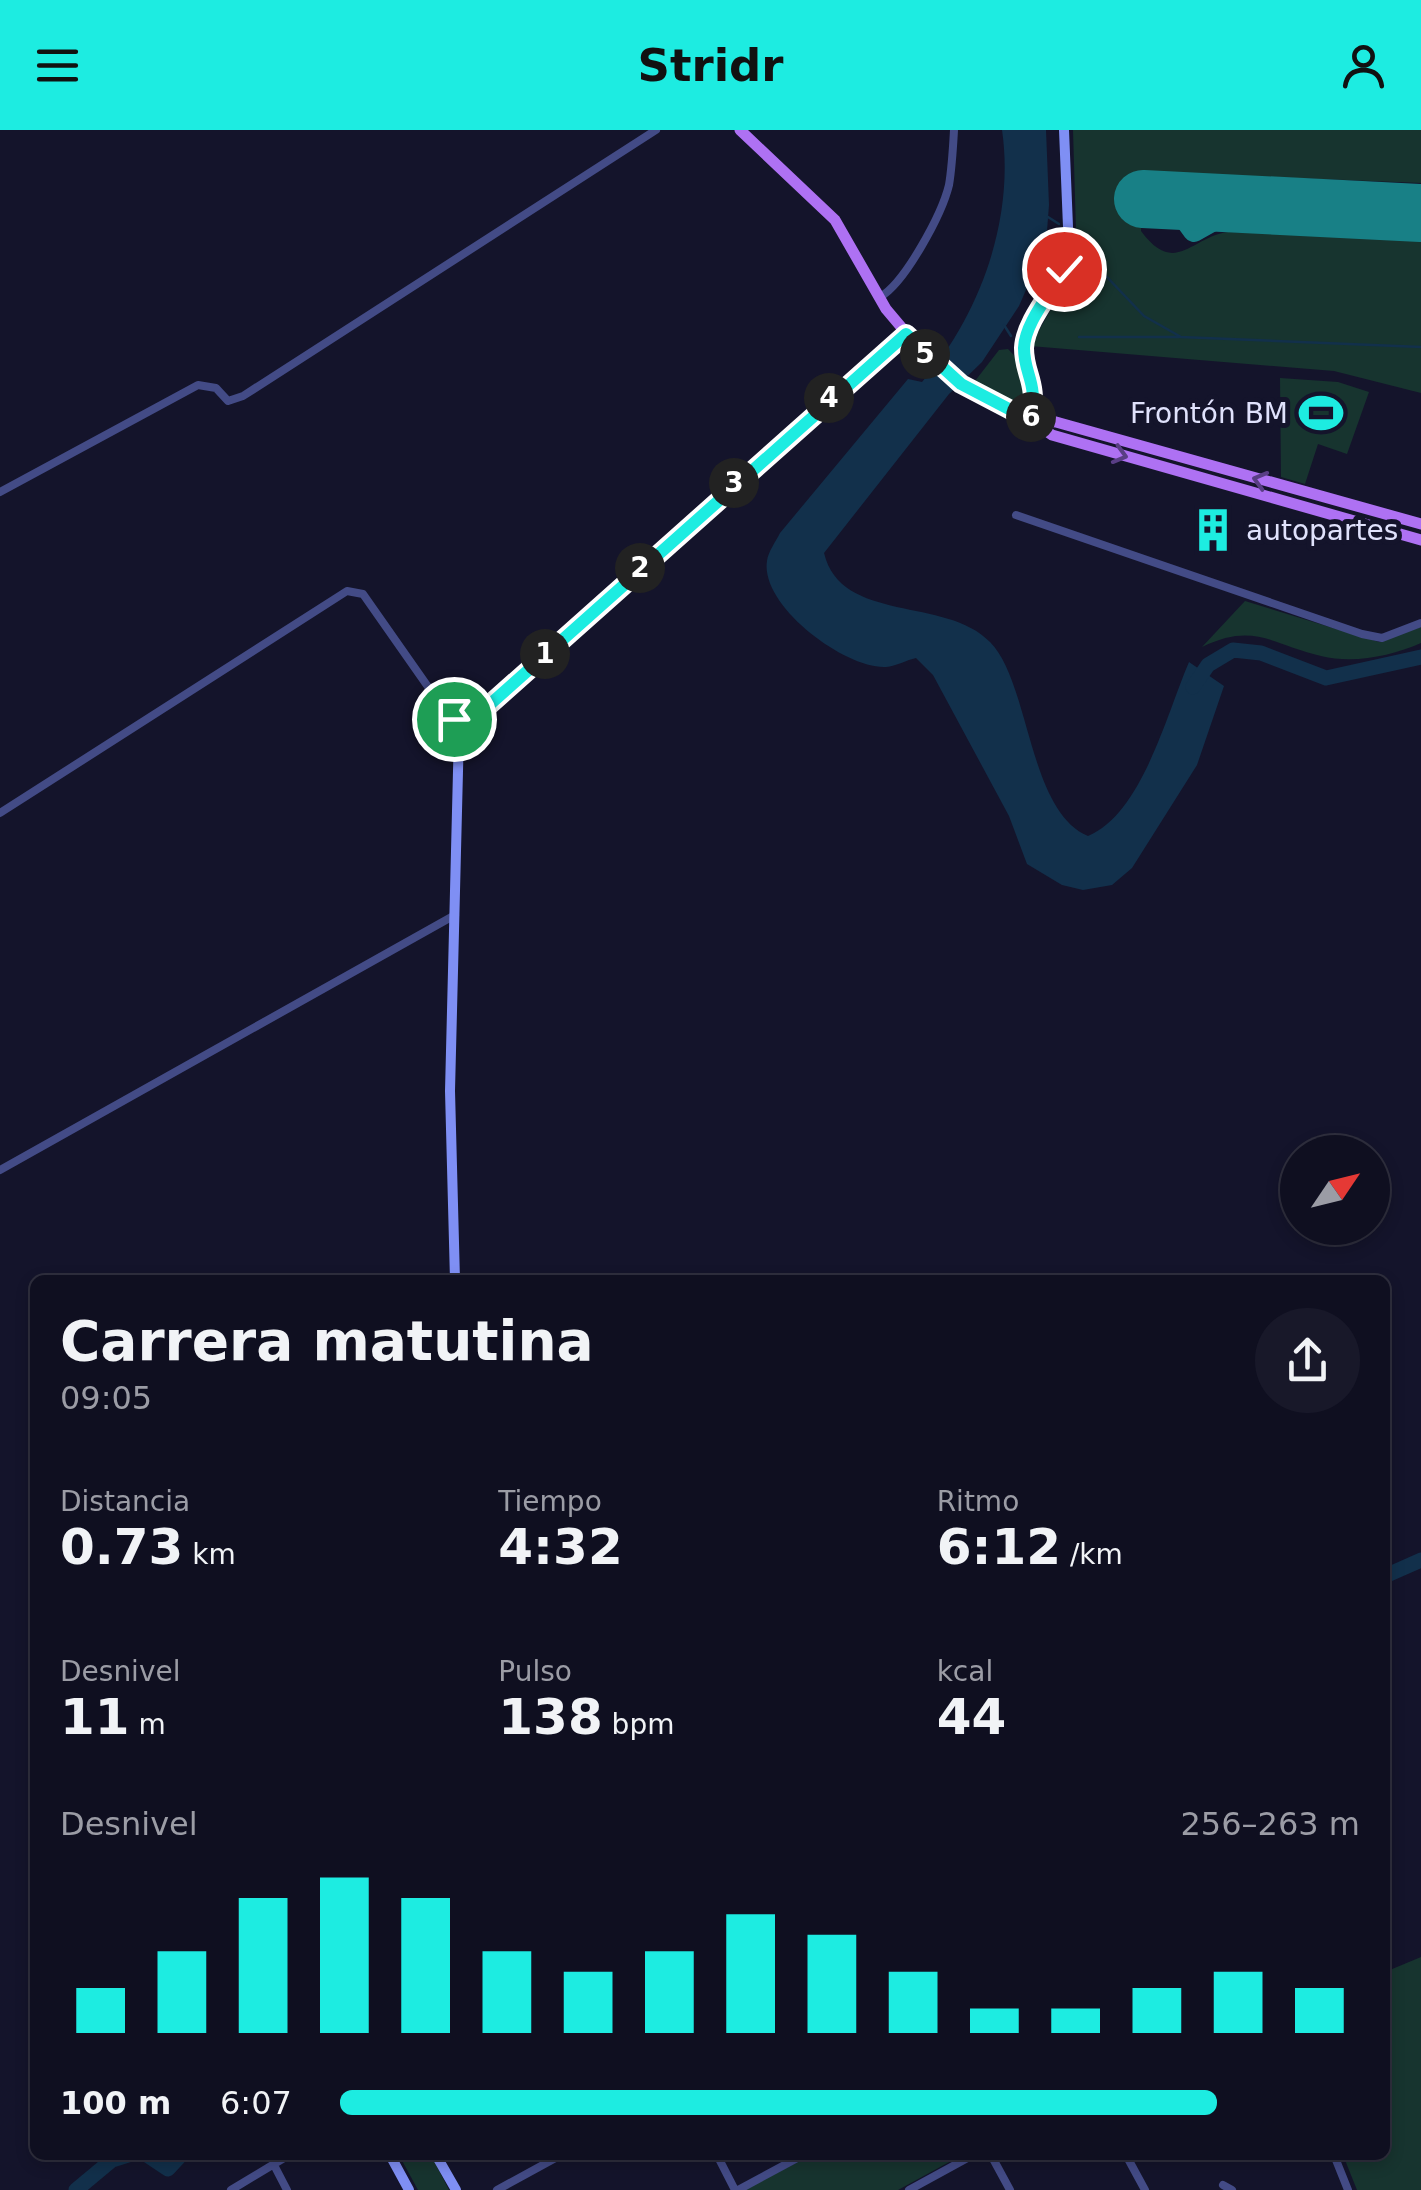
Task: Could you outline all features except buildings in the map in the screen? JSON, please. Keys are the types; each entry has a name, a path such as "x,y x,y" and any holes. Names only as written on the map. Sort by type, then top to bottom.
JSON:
{"main road":[{"path":"740,130 834,220 906,334 961,384 1030,420 1056,422 1292,503 1421,540"},
{"path":"1030,420 1034,385 1024,356 1025,338 1064,269 1069,252 1064,130"},
{"path":"455,1275 450,1091 460,731 906,334"},
{"path":"1170,462 1421,524"},
{"path":"1292,503 1295,490"},
{"path":"1364,524 1367,510"},
{"path":"393,2160 410,2190"},
{"path":"439,2160 456,2190"}],"street":[{"path":"0,492 198,384 210,385 224,399 234,401 656,130"},
{"path":"880,297 900,279 948,189 954,130"},
{"path":"1016,515 1362,634 1382,638 1421,623"},
{"path":"0,813 347,591 363,594 460,731"},
{"path":"0,1170 456,916"},
{"path":"230,2190 281,2160"},
{"path":"498,2190 551,2160"},
{"path":"719,2160 737,2190 794,2160"},
{"path":"909,2190 964,2160"},
{"path":"994,2160 1010,2190"},
{"path":"1129,2160 1144,2190"},
{"path":"1336,2160 1348,2190"},
{"path":"274,2164 287,2190"}],"green space":[{"path":"1073,130 1421,130 1421,183 1144,172 1141,231 1153,244 1174,253 1228,232 1421,240 1421,393 1334,371 1030,346 1077,264"},
{"path":"1008,349 1027,376 1027,409 975,381 999,350"},
{"name":"Frontón BM","path":"1280,378 1338,382 1369,392 1347,454 1318,444 1305,484 1281,477"},
{"path":"1245,601 1379,642 1421,627 1421,643 1359,659 1321,656 1249,636 1202,647"},
{"path":"1421,1957 1421,2190 1357,2190 1345,2160 1390,2160 1390,1970"},
{"path":"402,2160 434,2160 449,2190 418,2190"},
{"path":"802,2160 953,2160 898,2190 743,2190"}],"water":[{"path":"1002,130 1046,130 1046,244 1019,306 982,362 949,394 824,553 834,575 851,590 872,600 948,619 971,628 990,642 1014,686 1053,801 1068,822 1088,836 1107,824 1138,785 1189,662 1224,686 1197,765 1132,868 1112,885 1083,890 1062,885 1027,864 1009,816 933,675 916,658 886,667 849,658 791,615 768,579 767,561 780,533 908,379 922,382 961,327 989,264 998,231 1005,163"}],"waterway":[{"path":"1048,217 1059,224"},
{"path":"1086,255 1144,316 1181,337 1421,347"},
{"path":"1004,325 1011,336"},
{"path":"1079,337 1179,337"},
{"path":"1193,687 1208,665 1233,650 1261,653 1326,678 1421,657"},
{"path":"1390,1574 1421,1560"},
{"path":"76,2190 112,2160"},
{"path":"154,2160 168,2169 176,2160"}],"taxiway":[{"path":"1186,220 1194,231 1235,208 1254,206"}],"runway":[{"path":"1143,199 1421,213"}],"place":[{"name":"Frontón BM","path":"1321,413"},
{"name":"autopartes","path":"1213,530"}],"route":[{"path":"454,719 460,731 877,355 906,334 961,384 1030,420 1034,385 1024,356 1025,338 1064,269"}]}
